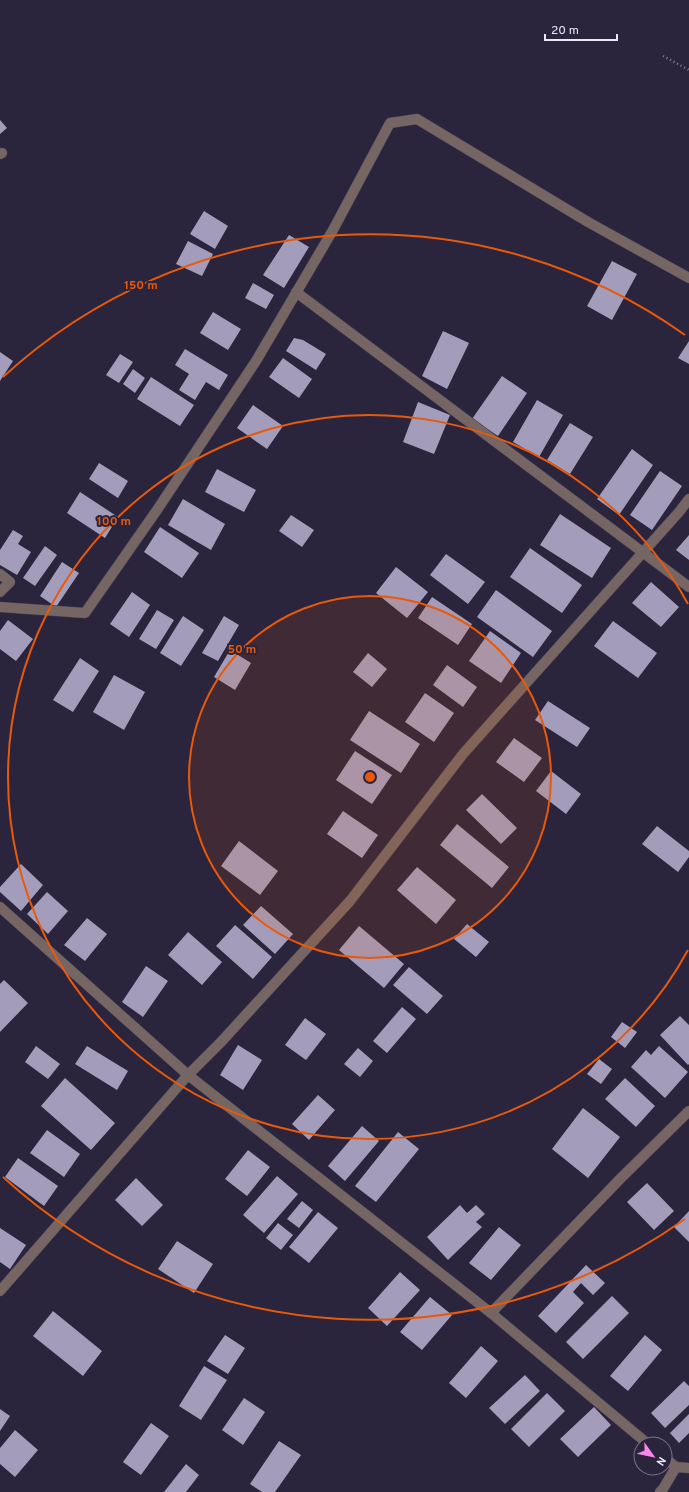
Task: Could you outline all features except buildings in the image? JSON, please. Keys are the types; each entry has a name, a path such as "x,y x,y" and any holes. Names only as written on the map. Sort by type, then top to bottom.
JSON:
{"street":[{"path":"0,607 85,613 157,510 256,361 333,230 390,123 417,119 588,222 689,278"},
{"path":"296,292 689,587"},
{"path":"0,1292 188,1075 221,1042 350,901 463,754 689,499"},
{"path":"0,574 10,582 0,592"},
{"path":"0,907 188,1075 491,1313 638,1436"},
{"path":"491,1313 621,1178 689,1111"},
{"path":"673,1465 676,1467 689,1468"},
{"path":"660,1492 676,1467"}],"path":[{"path":"662,56 689,70"}]}
